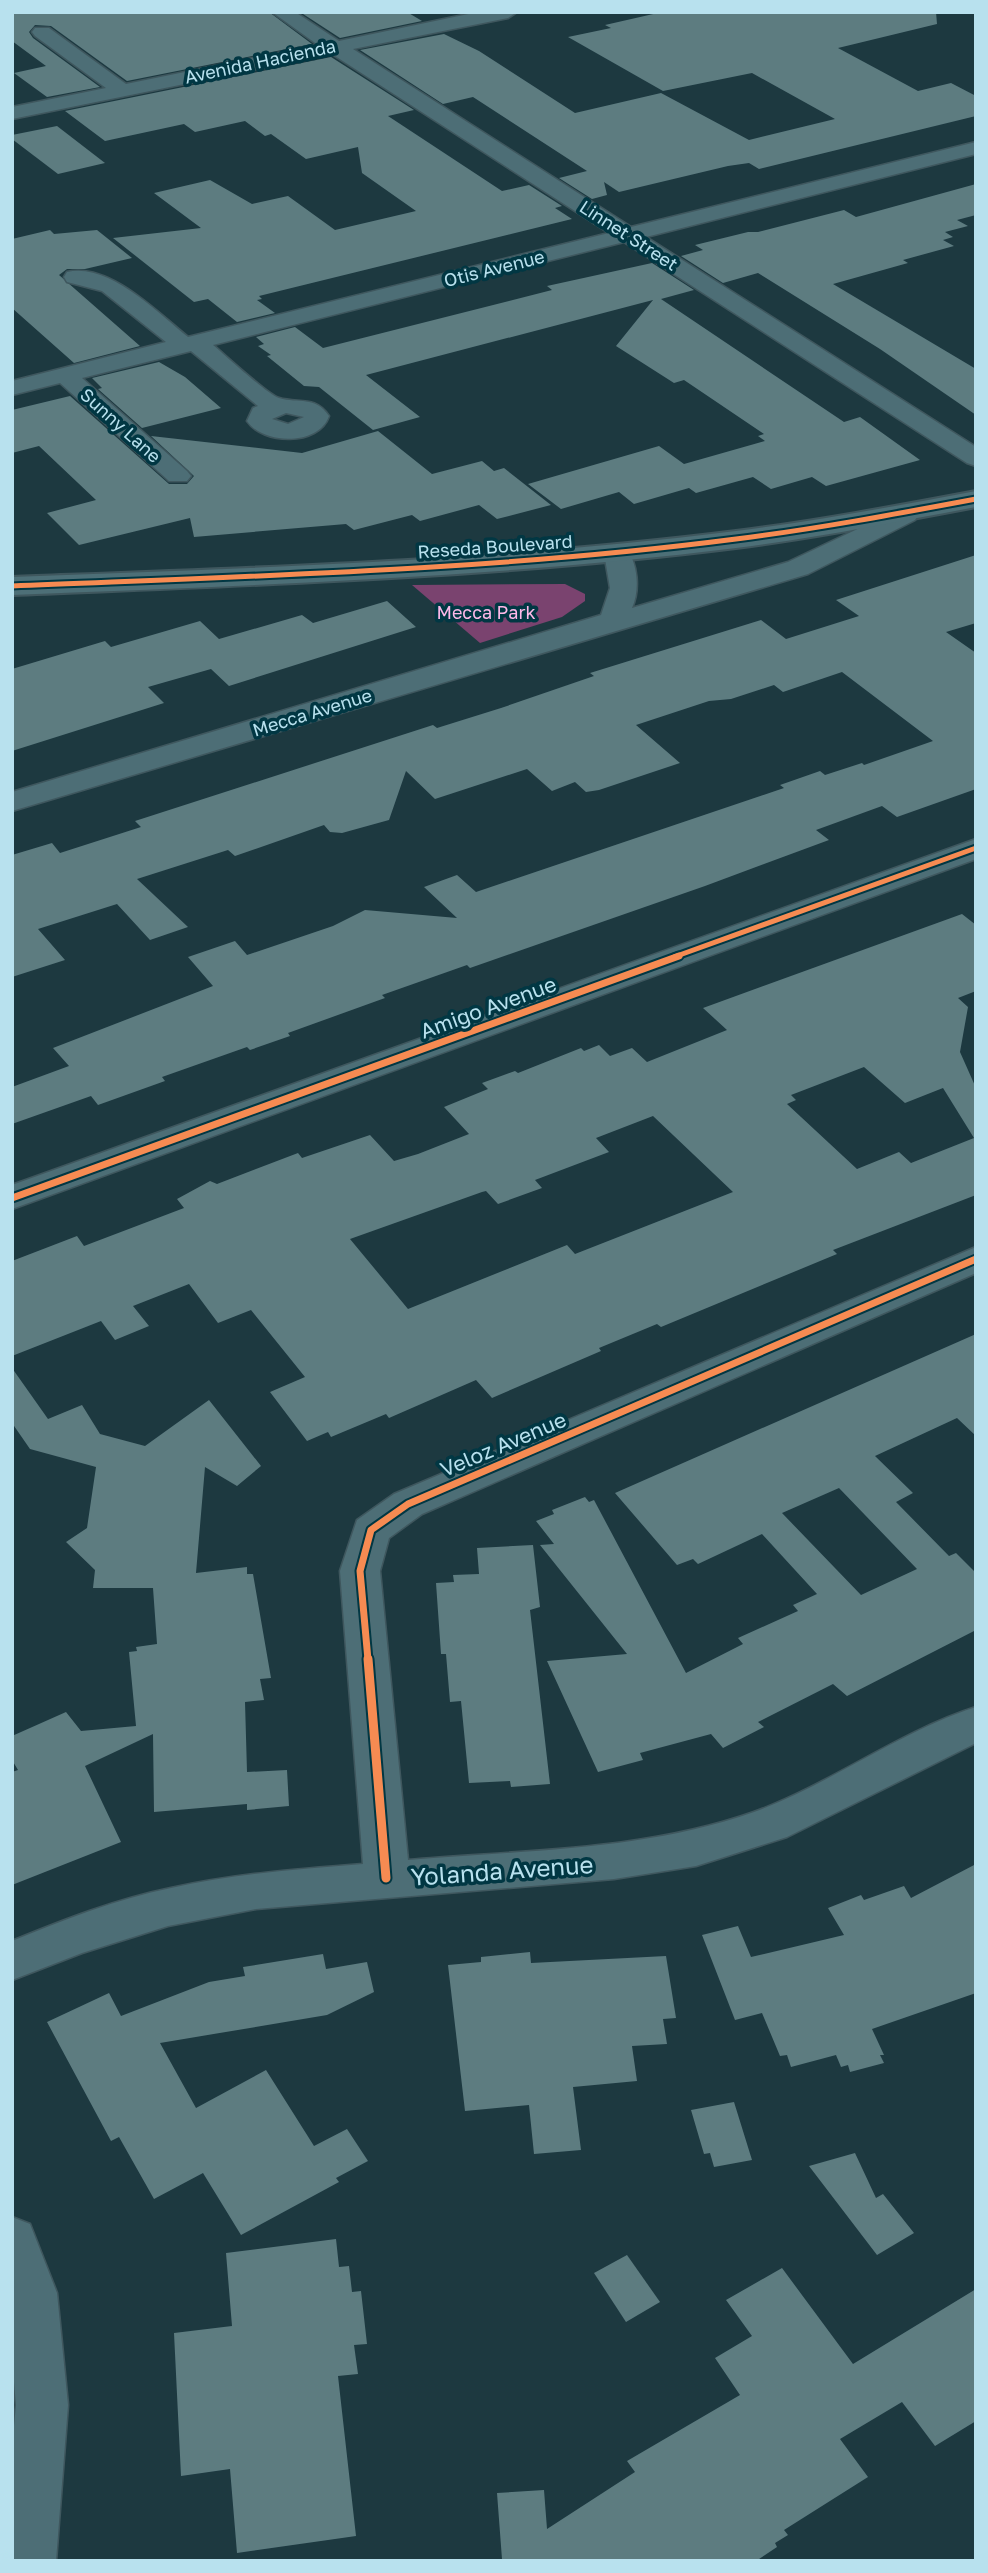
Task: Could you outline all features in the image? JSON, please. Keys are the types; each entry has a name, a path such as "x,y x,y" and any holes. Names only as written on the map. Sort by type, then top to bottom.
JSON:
{"main road":[{"name":"Reseda Boulevard","path":"12,586 464,565 617,554 793,533 976,499"}],"street":[{"name":"Linnet Street","path":"281,12 976,458"},
{"name":"Avenida Hacienda","path":"12,113 508,12"},
{"path":"42,32 122,90"},
{"name":"Otis Avenue","path":"12,388 31,373 65,375 976,148"},
{"path":"75,277 110,286 219,362 275,407"},
{"name":"Sunny Lane","path":"65,375 177,476"},
{"name":"Mecca Avenue","path":"12,802 611,621 664,609 798,568 906,514"},
{"path":"611,621 624,603 625,583 617,554"},
{"name":"Amigo Avenue","path":"12,1198 976,848"},
{"name":"Veloz Avenue","path":"386,1878 384,1825 359,1571 371,1530 408,1504 976,1259"},
{"name":"Yolanda Avenue","path":"12,1961 71,1937 168,1907 256,1891 614,1861 696,1848 771,1825 976,1724"},
{"path":"12,2240 32,2293 42,2404 29,2561"}],"green space":[{"name":"Mecca Park","path":"565,584 585,594 585,601 562,617 480,643 412,585"}],"building":[{"path":"12,12 269,12 312,44 127,81 51,26 35,25 29,32 33,38 100,87 47,97 14,73 46,66 12,41"},
{"path":"300,12 407,12 422,21 340,38"},
{"path":"662,12 936,12 937,24 838,48 918,91 951,83 976,96 976,116 759,169 749,163 728,166 619,192 604,182 607,195 592,199 559,178 587,171 473,97 443,104 360,50 444,34 479,51 575,113 661,93 749,140 835,119 752,73 663,91 568,37 611,28 605,25"},
{"path":"331,57 414,110 388,116 502,191 529,185 562,206 555,208 572,219 259,296 262,299 257,300 275,313 237,322 208,299 194,302 113,238 201,228 154,193 210,180 252,204 288,196 335,230 416,211 362,173 358,147 306,159 271,134 265,136 245,121 195,132 184,124 105,141 65,111"},
{"path":"57,126 105,163 58,174 12,139 12,135"},
{"path":"976,184 976,215 957,220 968,226 945,232 953,237 943,240 954,246 903,260 908,263 833,284 976,369 976,415 880,349 758,273 723,283 681,256 703,250 695,245 748,232 758,232 844,210 856,217"},
{"path":"50,230 54,234 97,230 132,258 85,269 67,269 59,275 140,346 74,363 12,308 12,239"},
{"path":"652,263 694,290 661,299 844,422 860,417 920,460 826,486 812,477 771,489 753,477 696,493 689,488 634,504 619,492 561,509 528,484 659,446 684,464 765,441 758,436 764,434 684,380 674,383 616,346 653,300 366,375 420,417 373,430 319,387 304,386 267,356 271,355 258,346 264,344 256,337 295,327 323,348 552,290 547,286"},
{"path":"159,362 185,377 221,408 142,428 98,389 102,388 92,378"},
{"path":"70,396 169,484 187,484 194,476 151,436 302,453 378,431 432,474 482,461 494,471 504,468 551,505 497,519 479,505 420,521 412,515 354,530 346,524 194,537 190,518 79,545 47,513 96,500 39,446 12,453 12,410"},
{"path":"976,555 976,623 946,632 976,653 976,789 897,817 882,806 816,830 829,840 705,886 470,968 467,965 382,995 385,998 288,1033 290,1036 250,1050 247,1047 162,1077 165,1081 98,1105 91,1096 12,1124 12,1087 69,1066 53,1048 213,986 188,957 235,941 247,955 333,926 365,910 457,918 424,887 457,875 476,892 784,788 780,785 820,771 825,775 862,763 864,765 933,741 842,672 783,692 774,685 731,699 709,701 636,725 680,763 599,790 586,792 575,782 552,791 527,769 435,799 406,771 389,820 342,833 330,832 324,825 235,856 228,850 137,879 188,927 150,940 117,904 38,929 65,960 12,977 12,855 52,843 60,853 141,827 135,821 433,725 437,728 501,708 594,676 590,673 761,620 786,639 859,616 836,600"},
{"path":"387,601 416,627 229,686 211,669 148,687 164,703 12,751 12,669 105,641 111,647 200,621 219,639 302,615 313,623"},
{"path":"962,914 976,925 976,991 958,998 968,1007 960,1052 976,1088 976,1195 833,1250 837,1254 661,1327 657,1324 599,1348 601,1351 492,1398 476,1380 389,1418 386,1414 331,1437 328,1432 307,1441 270,1392 305,1377 251,1310 218,1323 189,1284 133,1306 149,1326 115,1340 101,1321 12,1356 12,1261 77,1236 84,1246 184,1208 177,1199 210,1181 217,1184 298,1153 302,1158 370,1135 394,1161 418,1154 469,1134 444,1107 488,1089 482,1083 515,1071 518,1073 581,1048 584,1051 599,1045 610,1056 632,1048 647,1062 727,1030 703,1008","holes":["864,1067 905,1103 943,1088 974,1138 911,1163 899,1152 857,1169 787,1104 796,1100 791,1095","653,1116 733,1192 575,1254 567,1245 408,1309 350,1239 482,1192 486,1191 498,1204 542,1188 535,1180 609,1152 596,1138"]},
{"path":"976,1334 976,1436 957,1418 875,1456 913,1493 896,1502 949,1556 956,1553 976,1573 976,1630 847,1696 833,1684 758,1722 764,1727 723,1748 711,1734 640,1753 643,1760 598,1772 547,1661 627,1654 540,1545 554,1544 536,1521 554,1514 552,1510 585,1497 589,1502 594,1500 686,1673 743,1644 738,1638 798,1611 793,1605 817,1594 762,1534 698,1564 693,1559 677,1565 615,1493","holes":["839,1488 917,1569 861,1595 782,1513"]},
{"path":"12,1368 48,1419 82,1405 100,1434 145,1446 209,1400 261,1466 237,1486 205,1467 196,1573 247,1567 247,1574 253,1574 271,1678 260,1679 264,1700 245,1702 247,1772 287,1770 289,1806 247,1810 247,1804 154,1812 153,1734 85,1766 121,1842 12,1885 12,1772 18,1770 12,1760 12,1736 66,1712 81,1731 136,1726 129,1652 137,1651 136,1647 157,1644 153,1588 93,1588 95,1570 66,1542 87,1528 96,1467 30,1449 12,1423"},
{"path":"533,1545 540,1607 530,1610 550,1784 511,1787 510,1781 469,1783 461,1701 450,1702 446,1654 441,1654 436,1583 454,1582 453,1575 479,1574 477,1548"},
{"path":"976,1864 976,1993 872,2029 884,2055 880,2055 884,2063 850,2072 848,2065 841,2067 836,2055 791,2067 787,2055 780,2056 762,2013 735,2020 702,1935 738,1926 751,1957 844,1935 828,1908 861,1895 864,1900 904,1886 911,1898"},
{"path":"530,1952 531,1963 666,1956 676,2018 663,2019 667,2044 632,2046 637,2081 573,2087 581,2150 534,2154 529,2105 465,2111 448,1965 481,1962 481,1957"},
{"path":"323,1954 326,1969 367,1962 374,1992 327,2015 160,2043 196,2108 266,2070 314,2146 347,2129 368,2161 336,2178 339,2182 241,2235 203,2173 154,2199 119,2137 111,2141 47,2022 109,1993 121,2016 209,1982 245,1976 243,1967"},
{"path":"734,2102 752,2160 714,2167 710,2153 704,2154 691,2110"},
{"path":"855,2153 876,2198 883,2194 914,2233 877,2255 809,2166"},
{"path":"336,2239 339,2267 349,2266 352,2292 361,2291 367,2344 354,2345 358,2374 338,2376 356,2536 237,2553 230,2469 181,2476 174,2333 232,2326 226,2253"},
{"path":"627,2255 660,2302 626,2322 594,2273"},
{"path":"782,2268 853,2364 976,2289 976,2421 935,2446 902,2402 840,2439 868,2477 784,2530 788,2535 775,2543 777,2547 756,2561 499,2561 502,2559 497,2493 544,2490 547,2529 635,2472 627,2461 740,2395 715,2358 752,2336 726,2300"}],"cycle path":[{"path":"12,586 375,570 617,553 857,522 976,499"},
{"path":"12,1198 976,848"},
{"path":"386,1878 384,1825 360,1571 371,1530 408,1504 976,1259"}]}
